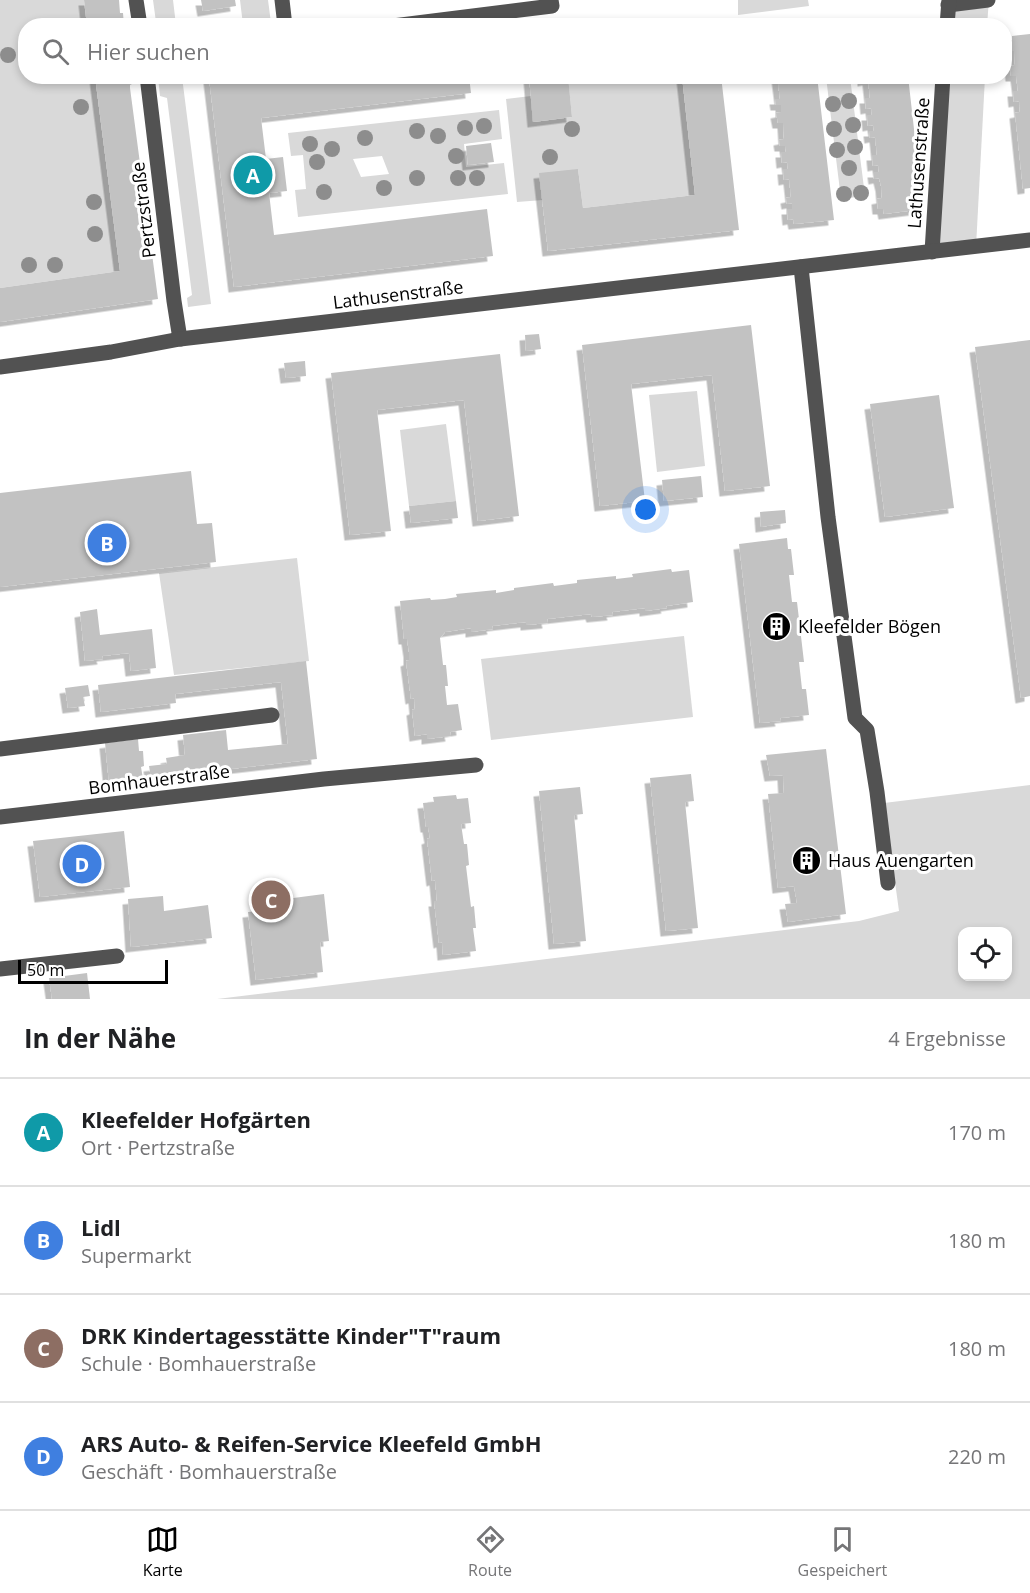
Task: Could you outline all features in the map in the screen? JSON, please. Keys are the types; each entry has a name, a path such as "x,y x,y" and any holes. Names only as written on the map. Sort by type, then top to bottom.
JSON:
{"street":[{"path":"136,0 139,18"},
{"path":"282,0 284,18"},
{"path":"947,18 948,3 988,0"},
{"path":"448,18 552,3"},
{"name":"Pertzstraße","path":"148,84 180,339"},
{"name":"Lathusenstraße","path":"932,252 942,84"},
{"name":"Lathusenstraße","path":"0,367 111,352 180,339 1030,240"},
{"path":"801,267 828,517 855,718 867,730 888,883"},
{"path":"0,749 272,715"},
{"name":"Bomhauerstraße","path":"0,817 324,779 476,765"},
{"path":"0,969 117,956"}],"shaded area":[{"path":"0,0 84,0 86,18 18,18 18,84 96,84 120,271 0,288"},
{"path":"153,0 173,0 175,18 155,18"},
{"path":"240,0 268,0 270,18 242,18"},
{"path":"738,0 808,0 809,6 738,15"},
{"path":"989,0 988,18 947,18 948,5"},
{"path":"159,84 183,84 211,304 188,307 187,298 192,295 167,98 160,96"},
{"path":"569,84 683,84 695,195 583,208 578,169 543,200 517,202 506,99 531,96 534,122 572,117"},
{"path":"827,84 851,84 865,196 841,199"},
{"path":"943,84 985,84 976,247 932,252"},
{"path":"499,110 502,139 464,144 466,167 504,163 508,194 298,217 295,190 306,189 303,155 291,156 288,133","holes":["382,156 389,174 361,177 353,159"]},
{"path":"697,391 705,466 657,472 649,395"},
{"path":"446,424 456,501 409,506 400,430"},
{"path":"297,558 309,661 174,675 159,573"},
{"path":"684,636 693,717 491,740 481,659"},
{"path":"1030,785 1030,999 217,999 859,921 899,911 884,803"}],"building":[{"path":"84,0 119,0 120,13 123,13 123,18 86,18"},
{"path":"201,0 235,0 236,6 203,11"},
{"path":"1030,34 1030,188 1023,189 1015,113 1020,112 1019,101 1014,102 1013,91 1018,91 1016,76 1012,76 1012,66 1015,65 1012,36"},
{"path":"96,84 132,84 130,88 158,299 0,322 0,288 120,271"},
{"path":"210,84 470,84 471,93 261,118 266,159 283,157 287,191 269,193 274,235 487,209 493,256 234,287"},
{"path":"530,84 569,84 572,117 533,122"},
{"path":"683,84 722,84 739,230 548,251 539,173 578,169 583,208 695,195"},
{"path":"778,84 818,84 834,220 794,224 793,219 788,220 787,209 792,209 792,203 787,204 786,198 791,197 789,179 784,180 783,169 788,169 787,162 782,163 781,152 786,152 785,146 780,146 779,140 784,139 783,123 778,123 776,113 781,112 781,105 776,105 775,99 780,99"},
{"path":"868,84 909,84 923,209 884,214 883,209 878,209 877,199 882,198 881,186 879,178 874,179 873,172 879,172 878,165 873,166 872,155 877,155 875,137 870,138 869,131 874,131 873,125 868,126 867,115 872,115 871,108 866,109 865,98 870,98"},
{"path":"491,143 494,162 468,165 466,146"},
{"path":"751,325 770,486 725,491 712,375 631,384 645,501 600,506 582,345"},
{"path":"539,334 541,349 526,351 525,335"},
{"path":"1030,340 1030,696 1021,698 975,347"},
{"path":"500,354 519,516 478,521 464,400 377,410 391,531 350,535 331,373"},
{"path":"305,361 306,376 286,378 284,363"},
{"path":"939,395 954,508 885,517 870,404"},
{"path":"191,471 197,524 212,523 216,562 0,587 0,493"},
{"path":"701,476 703,497 664,501 662,480"},
{"path":"456,501 458,518 411,523 409,506"},
{"path":"785,510 786,523 761,527 760,512"},
{"name":"Kleefelder Bögen","path":"787,538 788,549 791,549 794,575 789,575 792,602 797,602 804,662 799,662 802,689 806,689 809,715 760,723 739,544"},
{"path":"671,569 672,572 689,570 693,602 645,611 645,608 612,612 613,615 592,617 591,614 547,619 548,623 526,625 526,622 492,626 493,629 471,632 471,628 445,632 440,638 443,665 446,665 447,705 458,704 462,730 450,732 451,736 427,739 427,734 415,736 412,710 415,709 414,698 411,699 406,661 409,660 409,652 407,639 404,639 400,601 445,599 457,597 456,594 496,590 496,593 514,590 514,588 553,583 554,586 577,583 577,580 616,576 616,579 633,577 632,574"},
{"path":"97,609 100,635 152,629 156,668 131,671 129,653 102,656 103,659 85,661 80,612"},
{"path":"306,661 317,759 151,778 149,766 167,764 166,758 185,755 183,735 226,730 228,750 288,744 281,682 175,694 176,703 101,712 98,685"},
{"path":"88,685 90,696 83,697 85,706 68,708 65,688"},
{"path":"138,739 139,751 143,751 144,766 141,767 143,779 109,783 105,743"},
{"name":"Haus Auengarten","path":"826,749 846,914 788,922 785,904 797,903 794,886 778,888 768,794 784,793 783,775 770,776 766,755"},
{"path":"691,774 694,801 685,802 698,928 666,931 650,778"},
{"path":"580,787 583,814 574,815 586,941 554,944 539,791"},
{"path":"456,795 457,799 468,798 471,823 461,824 464,844 467,844 469,865 466,866 471,907 474,906 476,928 473,928 476,951 443,955 442,942 439,943 434,901 437,901 435,880 432,881 427,839 430,838 423,803 434,802 433,797"},
{"path":"124,831 130,887 40,897 33,841"},
{"path":"324,894 329,941 320,942 323,972 256,980 248,912 279,909 278,900"},
{"path":"163,896 164,911 208,905 212,938 131,947 128,899"},
{"path":"87,973 90,999 52,999 49,978"}],"place":[{"name":"Kleefelder Hofgärten","path":"253,175"},
{"name":"Lidl","path":"107,543"},
{"name":"Kleefelder Bögen","path":"777,626"},
{"name":"Haus Auengarten","path":"807,860"},
{"name":"ARS Auto- & Reifen-Service Kleefeld GmbH","path":"82,864"},
{"name":"DRK Kindertagesstätte Kinder\"T\"raum","path":"271,900"}]}
